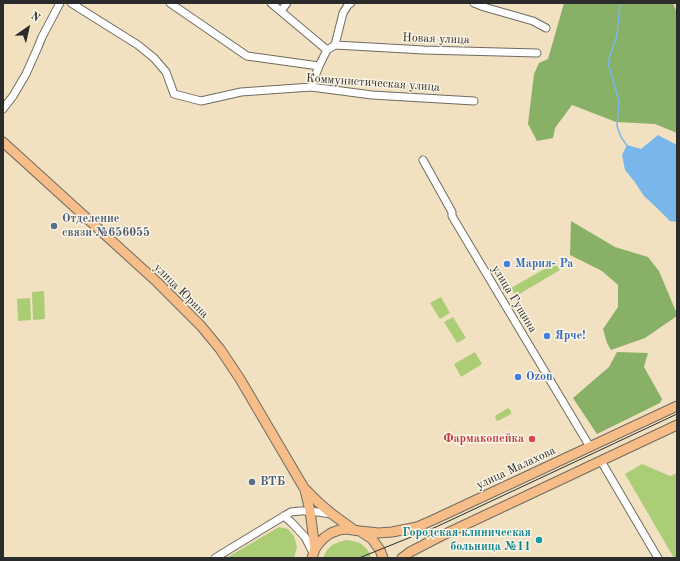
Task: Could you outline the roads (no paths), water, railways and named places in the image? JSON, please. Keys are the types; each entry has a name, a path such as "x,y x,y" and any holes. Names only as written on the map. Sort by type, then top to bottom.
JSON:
{"main road":[{"name":"улица Юрина","path":"3,142 156,282 201,326 240,379 304,488 332,514 366,534 377,544 383,558"},
{"name":"улица Малахова","path":"314,554 320,542 325,537 339,530 346,529 378,533 417,527 677,406"},
{"path":"402,558 410,552 441,536 677,425"},
{"name":"улица Юрина","path":"304,488 310,511 314,554"}],"street":[{"path":"3,109 13,96 26,74 42,37 60,3"},
{"name":"Коммунистическая улица","path":"71,3 138,45 154,58 166,72 174,94 201,101 241,92 311,87 372,95 474,101"},
{"path":"170,3 247,56 319,66"},
{"path":"271,3 327,50"},
{"path":"281,11 287,3"},
{"path":"311,87 327,50 335,45 343,13 351,3"},
{"path":"474,3 533,21 546,28"},
{"name":"Новая улица","path":"335,45 424,50 537,53"},
{"name":"улица Гущина","path":"423,160 452,212 452,216 457,225 590,447"},
{"path":"601,461 658,558"},
{"path":"215,558 291,512 310,511 332,514"},
{"path":"284,516 296,526 305,537 314,554"}],"water":[{"path":"658,135 677,145 677,222 670,221 644,196 625,170 622,155 627,145 641,149"}],"waterway":[{"path":"620,3 617,35 608,62 619,102 617,126 621,137 628,147"}],"tram line":[{"path":"359,558 436,527 677,414"}],"place":[{"name":"Отделение связи №656055","path":"54,226"},
{"name":"Мария- Ра","path":"507,264"},
{"name":"Ярче!","path":"547,336"},
{"name":"Ozon","path":"518,377"},
{"name":"Фармакопейка","path":"532,439"},
{"name":"ВТБ","path":"252,482"},
{"name":"Городская клиническая больница №11","path":"539,540"}]}
